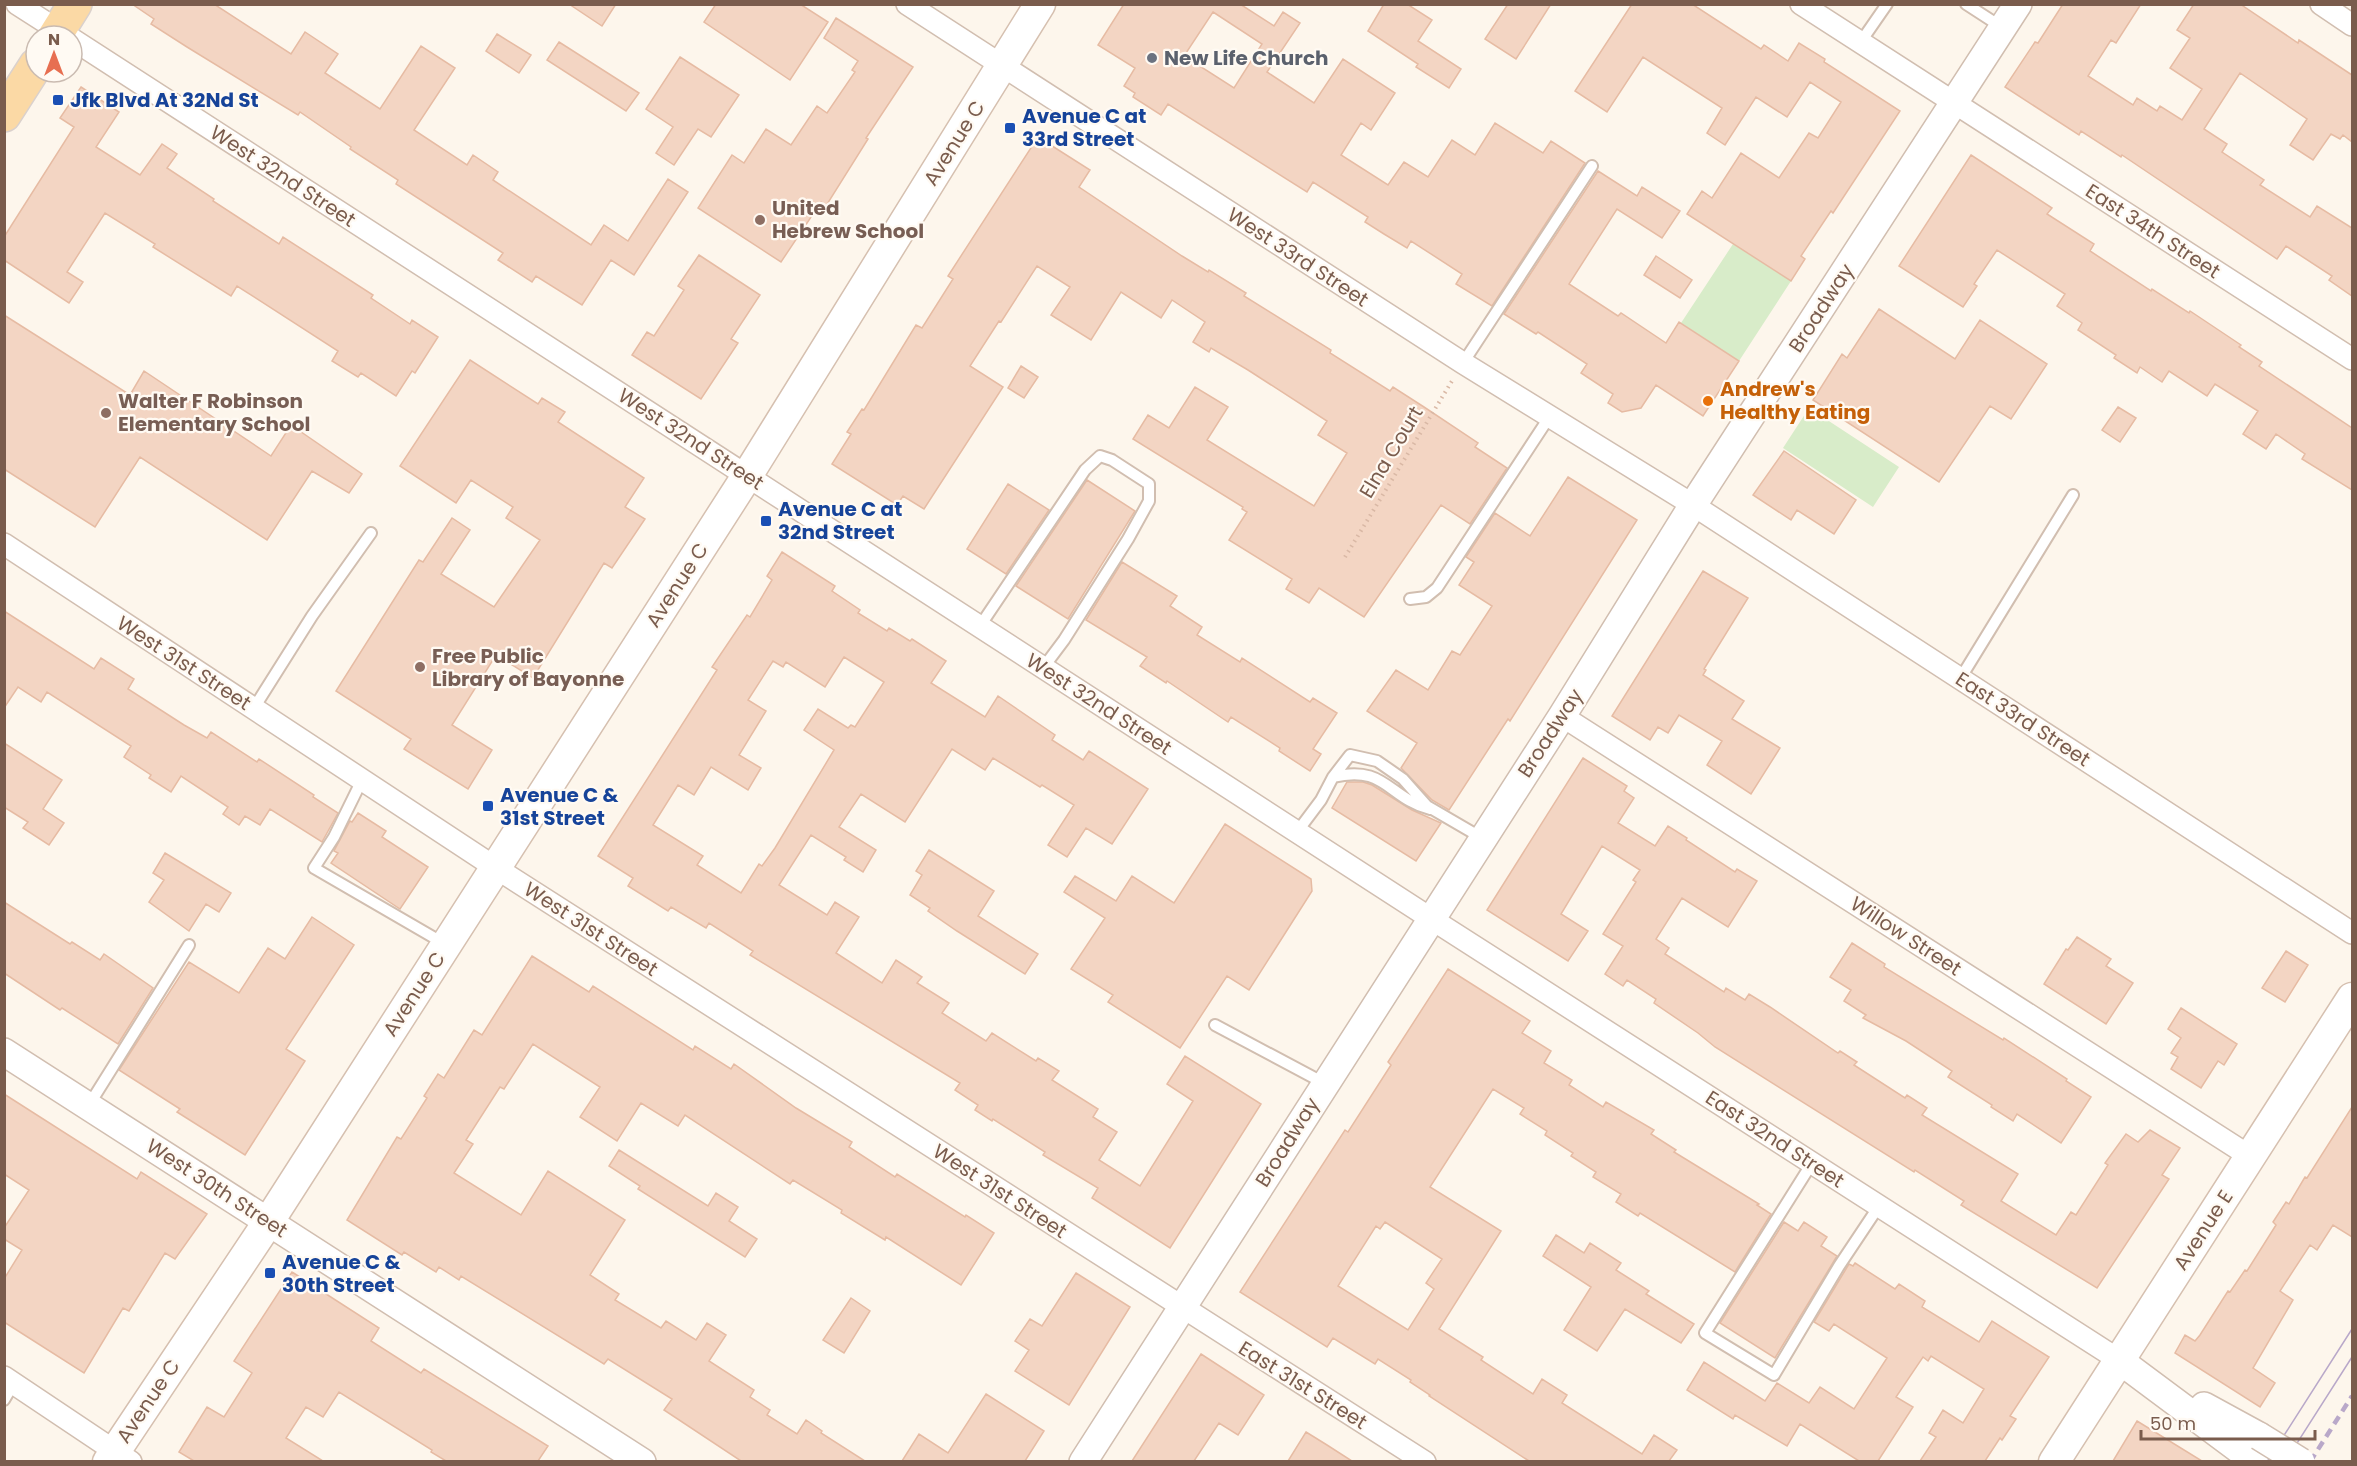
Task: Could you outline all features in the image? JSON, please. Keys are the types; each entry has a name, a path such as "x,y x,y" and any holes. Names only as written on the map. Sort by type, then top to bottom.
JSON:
{"main road":[{"name":"Avenue C","path":"118,1458 747,476 1040,4"},
{"path":"4,115 24,84"},
{"name":"Avenue E","path":"2054,1461 2352,998"}],"street":[{"name":"West 32nd Street","path":"17,4 55,24"},
{"name":"West 33rd Street","path":"907,4 1463,363 1693,505"},
{"name":"East 34th Street","path":"1801,4 2352,359"},
{"name":"Broadway","path":"1083,1461 1562,716 1693,505 2018,4"},
{"path":"2321,4 2352,25"},
{"name":"West 32nd Street","path":"84,41 747,476 1430,918"},
{"name":"East 33rd Street","path":"1693,505 2352,933"},
{"name":"West 31st Street","path":"4,544 496,868 1181,1308"},
{"name":"Willow Street","path":"1562,716 2251,1157"},
{"name":"East 32nd Street","path":"1430,918 2119,1360 2255,1452 2301,1461"},
{"name":"West 30th Street","path":"4,1052 642,1461"},
{"name":"East 31st Street","path":"1181,1308 1425,1461"},
{"path":"8,1387 118,1458"}],"lane":[{"path":"1860,43 1887,4"},
{"path":"1966,4 2003,28"},
{"path":"1463,363 1593,166"},
{"path":"1410,599 1426,597 1437,588 1550,416"},
{"path":"980,626 1085,470 1100,456 1112,460 1149,484 1149,501 1083,610 1043,668"},
{"path":"1960,679 2073,495"},
{"path":"254,708 312,616 371,533"},
{"path":"1297,832 1350,755 1377,761 1403,779 1427,806 1482,838"},
{"path":"1333,777 1350,772 1366,773 1416,806 1433,810"},
{"path":"362,780 334,837 314,868 446,945"},
{"path":"89,1106 189,945"},
{"path":"1215,1025 1324,1084"},
{"path":"1812,1163 1705,1333 1774,1375 1839,1266 1879,1206"}],"path":[{"name":"Elna Court","path":"1344,557 1463,363"}],"green space":[{"path":"1733,244 1791,281 1739,361 1681,323"},
{"path":"1809,408 1899,467 1873,507 1783,448"}],"building":[{"path":"132,4 214,4 291,54 305,32 338,54 325,73 380,109 421,46 455,68 414,130 467,165 473,155 498,172 493,180 591,245 604,225 628,241 668,179 688,192 634,275 611,260 582,305 536,276 532,282 498,260 503,253 396,184 398,180 350,149 351,147 300,112 298,115 151,24 154,19"},
{"path":"569,4 616,4 602,26"},
{"path":"716,4 800,4 828,22 790,80 704,22"},
{"path":"1124,4 1240,4 1274,26 1283,12 1300,23 1267,72 1314,103 1343,59 1395,93 1371,130 1361,123 1341,155 1388,185 1404,162 1428,177 1452,140 1475,155 1495,123 1543,153 1551,141 1585,163 1492,306 1456,284 1462,274 1411,241 1407,248 1384,234 1365,222 1368,217 1313,182 1307,192 1168,104 1161,115 1133,97 1135,93 1124,86 1135,68 1098,45","holes":["1213,12 1262,44 1234,88 1184,56"]},
{"path":"1384,4 1407,4 1432,20 1418,41 1461,69 1449,88 1416,67 1418,64 1368,31"},
{"path":"1508,4 1551,4 1516,59 1485,39"},
{"path":"1632,4 1692,4 1761,49 1764,45 1788,61 1799,43 1900,111 1833,213 1831,211 1801,256 1805,259 1791,281 1687,214 1702,191 1712,198 1741,153 1779,178 1809,133 1818,138 1841,102 1810,82 1787,117 1756,97 1725,145 1707,133 1722,108 1643,57 1607,112 1575,91"},
{"path":"2063,4 2141,4 2116,43 2111,40 2088,76 2133,105 2137,98 2157,111 2160,106 2182,120 2202,89 2170,68 2190,38 2177,30 2194,4 2240,4 2298,43 2299,40 2352,75 2352,142 2343,135 2340,139 2331,134 2313,160 2290,145 2307,119 2240,73 2204,129 2227,144 2222,152 2264,180 2260,185 2310,217 2317,206 2352,228 2352,296 2329,280 2332,276 2286,246 2277,259 2122,155 2121,157 2081,131 2079,135 2005,87 2035,42 2038,43"},
{"path":"836,18 913,67 866,138 868,139 826,206 821,202 781,262 698,208 732,155 744,163 766,129 791,145 817,106 827,113 855,72 852,70 858,61 824,38"},
{"path":"497,34 531,55 519,73 486,51"},
{"path":"559,42 639,93 626,111 547,60"},
{"path":"680,57 739,95 711,137 698,129 674,165 656,153 673,127 646,109"},
{"path":"81,87 119,112 96,147 140,175 162,144 177,154 167,168 214,199 213,201 279,244 283,237 373,295 371,298 410,324 412,320 438,337 415,373 412,371 396,396 361,373 358,377 332,361 338,351 237,286 231,296 153,247 155,244 105,213 67,272 83,282 69,303 4,260 4,237 74,127 60,118"},
{"path":"1038,137 1090,170 1079,187 1182,256 1246,293 1244,296 1331,350 1330,353 1390,391 1393,387 1424,407 1478,443 1475,447 1507,468 1470,524 1441,505 1364,617 1319,588 1309,603 1286,589 1292,579 1229,540 1247,512 1242,509 1243,507 1133,439 1148,415 1169,428 1195,387 1228,407 1207,440 1314,506 1347,453 1318,435 1327,421 1211,348 1209,352 1193,342 1205,322 1172,300 1161,318 1121,292 1091,340 1051,315 1070,287 1037,266 970,366 1003,387 924,509 903,496 897,505 832,464 851,434 847,432 862,409 864,410 916,325 922,328 953,279 948,276"},
{"path":"1971,155 2052,208 2047,214 2094,244 2090,251 2151,291 2152,289 2189,313 2190,311 2241,345 2239,347 2262,362 2259,366 2352,428 2352,490 2302,459 2305,454 2276,434 2266,449 2243,434 2258,411 2215,384 2207,396 2169,371 2162,382 2140,367 2137,373 2114,358 2116,355 2078,330 2082,323 2057,306 2065,294 1997,250 1974,284 1977,286 1963,307 1899,266"},
{"path":"1598,171 1637,196 1642,187 1680,211 1662,238 1617,209 1569,284 1618,316 1621,313 1666,343 1679,322 1739,361 1703,416 1656,385 1641,408 1622,412 1608,403 1613,394 1581,373 1587,364 1538,332 1536,334 1504,314"},
{"path":"699,255 760,295 731,339 738,343 701,399 632,355 647,332 654,336 684,290 678,286"},
{"path":"1656,256 1692,280 1680,298 1644,275"},
{"path":"1879,309 1955,359 1980,320 2047,364 2011,419 1990,406 1939,482 1813,400 1842,354 1847,358"},
{"name":"Walter F Robinson Elementary School","path":"4,315 130,395 144,371 271,456 291,425 362,474 349,493 312,471 267,540 140,457 95,527 4,469"},
{"path":"470,360 538,404 542,398 565,412 558,422 644,478 625,507 645,519 612,568 604,563 533,678 496,655 452,725 492,750 468,789 404,749 411,739 336,691 419,560 423,562 452,518 470,530 441,574 494,607 540,540 506,518 513,507 471,480 456,503 400,466"},
{"path":"1021,366 1038,377 1024,398 1008,388"},
{"path":"2118,407 2136,418 2120,442 2102,430"},
{"path":"1784,451 1856,500 1834,534 1797,510 1791,520 1753,495"},
{"path":"1568,477 1637,520 1510,721 1508,719 1449,810 1432,800 1401,768 1417,743 1367,711 1396,670 1428,690 1452,651 1460,655 1492,606 1459,585 1474,562 1466,557 1495,513 1530,536"},
{"path":"1087,480 1135,511 1068,619 1016,586"},
{"path":"1008,484 1049,510 1006,574 967,549"},
{"path":"782,552 835,586 832,591 860,610 858,613 887,631 889,628 910,641 912,639 946,661 931,683 985,717 998,696 1055,735 1052,740 1083,760 1089,751 1148,789 1112,844 1086,828 1067,857 1048,845 1074,805 993,758 985,770 952,749 905,822 861,794 839,827 876,850 863,872 844,860 846,857 811,835 779,885 827,915 835,902 859,917 836,953 882,983 896,960 922,977 917,983 949,1003 942,1013 986,1041 992,1033 1036,1061 1038,1058 1059,1071 1052,1080 1098,1109 1093,1117 1117,1132 1099,1160 1140,1186 1193,1101 1167,1084 1185,1056 1261,1104 1170,1248 1092,1198 1098,1188 1043,1155 1045,1152 993,1119 992,1121 975,1110 978,1105 955,1090 960,1083 750,955 753,951 709,923 706,928 671,907 668,911 628,886 633,878 598,856 717,670 712,667 747,615 750,617 772,580 767,576","holes":["844,657 884,682 855,727 851,725 848,728 818,709 804,730 834,750 775,848 762,866 759,864 741,893 697,865 703,856 653,825 678,785 694,795 711,767 748,790 761,768 739,755 766,711 748,700 773,661 783,667 786,662 825,687"]},
{"path":"1122,562 1177,596 1170,606 1202,627 1197,635 1240,662 1242,658 1310,702 1313,698 1337,713 1313,749 1321,754 1310,771 1279,751 1280,748 1231,717 1228,722 1167,681 1166,683 1140,666 1147,657 1086,620"},
{"path":"1703,571 1748,598 1704,669 1706,670 1703,675 1744,701 1732,719 1780,748 1751,794 1707,765 1722,741 1679,715 1668,733 1658,727 1650,740 1612,716"},
{"path":"4,611 94,669 101,658 134,679 128,689 207,738 211,732 257,762 259,759 314,795 313,797 338,813 322,842 270,809 260,825 245,816 239,825 223,814 228,807 181,776 171,792 149,778 151,775 124,757 131,746 47,692 41,702 18,687 4,708"},
{"path":"4,743 62,780 43,809 64,823 49,845 23,828 28,822 4,807"},
{"path":"1583,758 1627,786 1624,791 1634,798 1618,823 1655,846 1668,826 1735,872 1737,869 1757,881 1728,927 1682,898 1656,939 1669,948 1665,954 1724,992 1726,988 1745,1000 1749,994 1770,1007 1838,1053 1840,1051 1857,1062 1854,1065 1905,1098 1907,1095 1927,1108 1922,1115 2018,1174 2001,1201 2056,1235 2071,1212 2076,1215 2108,1165 2105,1163 2126,1134 2138,1142 2150,1130 2180,1148 2162,1175 2169,1179 2097,1288 1961,1205 1964,1201 1915,1170 1914,1172 1715,1047 1654,1003 1656,999 1627,980 1623,986 1605,974 1623,946 1603,934 1636,882 1633,880 1640,870 1602,846 1561,914 1588,931 1568,961 1487,910"},
{"path":"1347,782 1363,782 1372,785 1412,810 1441,823 1416,861 1332,808"},
{"path":"358,813 386,831 382,837 428,867 400,909 331,863 338,853 334,851 350,821 352,822"},
{"path":"1225,824 1311,879 1312,891 1249,990 1227,976 1180,1048 1108,1002 1113,995 1071,969 1105,918 1064,892 1075,876 1116,901 1132,876 1174,903"},
{"path":"929,850 994,891 978,916 1038,954 1025,974 957,931 928,911 930,908 910,895 922,875 916,871"},
{"path":"165,853 231,893 219,912 206,904 189,931 149,902 164,880 153,873"},
{"path":"4,902 70,944 72,942 100,960 104,954 153,988 118,1044 62,1008 60,1010 4,973"},
{"path":"312,917 354,945 286,1049 305,1061 245,1155 177,1112 180,1109 119,1070 189,962 239,993 268,948 285,959"},
{"path":"2077,937 2111,959 2106,966 2133,983 2106,1024 2044,984 2066,949 2068,950"},
{"path":"1852,943 1885,964 1884,967 2003,1040 2004,1038 2091,1097 2061,1143 2017,1114 2013,1121 1991,1107 1992,1105 1948,1077 1952,1071 1906,1041 1863,1018 1866,1015 1844,1001 1851,990 1830,977"},
{"path":"2286,951 2308,965 2285,1002 2262,988"},
{"path":"532,956 589,992 593,986 693,1050 695,1046 731,1069 734,1064 796,1108 852,1142 849,1147 895,1177 897,1174 994,1233 961,1285 886,1237 885,1240 841,1213 842,1210 793,1180 790,1184 685,1115 678,1126 641,1103 617,1141 580,1117 600,1087 533,1044 504,1089 500,1087 466,1140 473,1144 454,1173 521,1215 548,1171 625,1220 590,1275 619,1294 615,1300 661,1328 666,1321 696,1340 707,1323 726,1335 709,1361 754,1390 750,1397 770,1410 767,1415 797,1434 806,1420 822,1431 821,1433 865,1461 741,1461 664,1410 672,1399 608,1359 604,1364 461,1276 459,1280 439,1267 436,1272 404,1252 402,1255 347,1220 397,1137 401,1139 427,1098 424,1096 438,1074 444,1078 474,1030 482,1035"},
{"path":"1448,969 1530,1021 1522,1033 1551,1051 1544,1063 1572,1080 1569,1085 1603,1107 1606,1102 1654,1130 1651,1134 1676,1150 1674,1152 1759,1204 1757,1205 1771,1214 1735,1272 1640,1213 1638,1216 1616,1202 1621,1194 1593,1177 1596,1172 1571,1156 1573,1153 1545,1135 1547,1131 1520,1114 1524,1108 1493,1089 1430,1187 1501,1231 1439,1329 1483,1357 1481,1360 1533,1394 1542,1379 1567,1395 1562,1403 1642,1454 1654,1435 1677,1450 1669,1461 1529,1461 1429,1396 1410,1382 1411,1380 1378,1359 1375,1364 1333,1338 1327,1347 1240,1292 1345,1130 1348,1132 1391,1065 1388,1062","holes":["1385,1222 1442,1259 1426,1283 1434,1289 1408,1330 1338,1286 1376,1226 1380,1229"]},
{"path":"2181,1008 2237,1044 2224,1065 2218,1061 2201,1088 2171,1069 2178,1057 2171,1053 2181,1038 2168,1029"},
{"path":"4,1094 137,1179 141,1172 207,1214 175,1259 165,1253 129,1311 123,1308 84,1373 4,1322 4,1279 22,1250 4,1239 4,1228 29,1190 4,1174"},
{"path":"2352,1107 2352,1237 2333,1225 2317,1250 2310,1245 2280,1291 2293,1300 2253,1368 2275,1383 2260,1407 2175,1353 2185,1335 2195,1341 2228,1291 2230,1292 2245,1270 2247,1271 2276,1225 2273,1222 2286,1202 2289,1204 2305,1177 2307,1178"},
{"path":"619,1150 708,1206 716,1193 738,1207 729,1221 757,1239 745,1257 638,1189 640,1186 609,1166"},
{"path":"1784,1222 1798,1231 1804,1222 1827,1237 1821,1246 1837,1256 1775,1358 1720,1323"},
{"path":"1556,1235 1584,1253 1590,1243 1621,1263 1616,1270 1649,1291 1646,1294 1694,1324 1681,1343 1625,1309 1597,1351 1564,1330 1591,1287 1543,1256"},
{"path":"1855,1263 1895,1289 1899,1284 1925,1301 1922,1307 1979,1342 1992,1321 2049,1357 2010,1416 2016,1419 1985,1461 1920,1461 1936,1437 1929,1433 1943,1410 1963,1423 1984,1389 1931,1356 1928,1361 1923,1357 1896,1397 1913,1407 1878,1461 1859,1461 1800,1424 1787,1446 1735,1415 1733,1419 1687,1390 1704,1362 1765,1401 1777,1383 1809,1403 1820,1387 1854,1409 1887,1358 1834,1324 1829,1331 1814,1322 1849,1264 1853,1266"},
{"path":"292,1272 379,1328 371,1341 421,1373 424,1369 548,1446 538,1461 446,1461 339,1392 323,1417 306,1407 286,1438 323,1461 194,1461 179,1452 207,1407 224,1417 252,1373 234,1361"},
{"path":"1076,1273 1130,1307 1069,1405 1015,1371 1029,1350 1015,1341 1030,1319 1042,1326"},
{"path":"851,1298 870,1311 844,1353 823,1340"},
{"path":"1201,1354 1264,1395 1238,1435 1219,1423 1194,1461 1132,1461"},
{"path":"986,1394 1044,1431 1025,1461 902,1461 919,1434 948,1453"},
{"path":"2137,1421 2202,1461 2113,1461"},
{"path":"1306,1432 1327,1445 1352,1461 1288,1461"}],"tram line":[{"path":"2267,1462 2352,1329"},
{"path":"2285,1462 2352,1357"}],"railway":[{"path":"2310,1462 2352,1396"}],"place":[{"name":"New Life Church","path":"1152,58"},
{"name":"Jfk Blvd At 32Nd St","path":"58,100"},
{"name":"Avenue C at 33rd Street","path":"1010,128"},
{"name":"United Hebrew School","path":"760,220"},
{"name":"Andrew's Healthy Eating","path":"1708,401"},
{"name":"Walter F Robinson Elementary School","path":"106,413"},
{"name":"Avenue C at 32nd Street","path":"766,521"},
{"name":"Free Public Library of Bayonne","path":"420,667"},
{"name":"Avenue C & 31st Street","path":"488,806"},
{"name":"Avenue C & 30th Street","path":"270,1273"}]}
